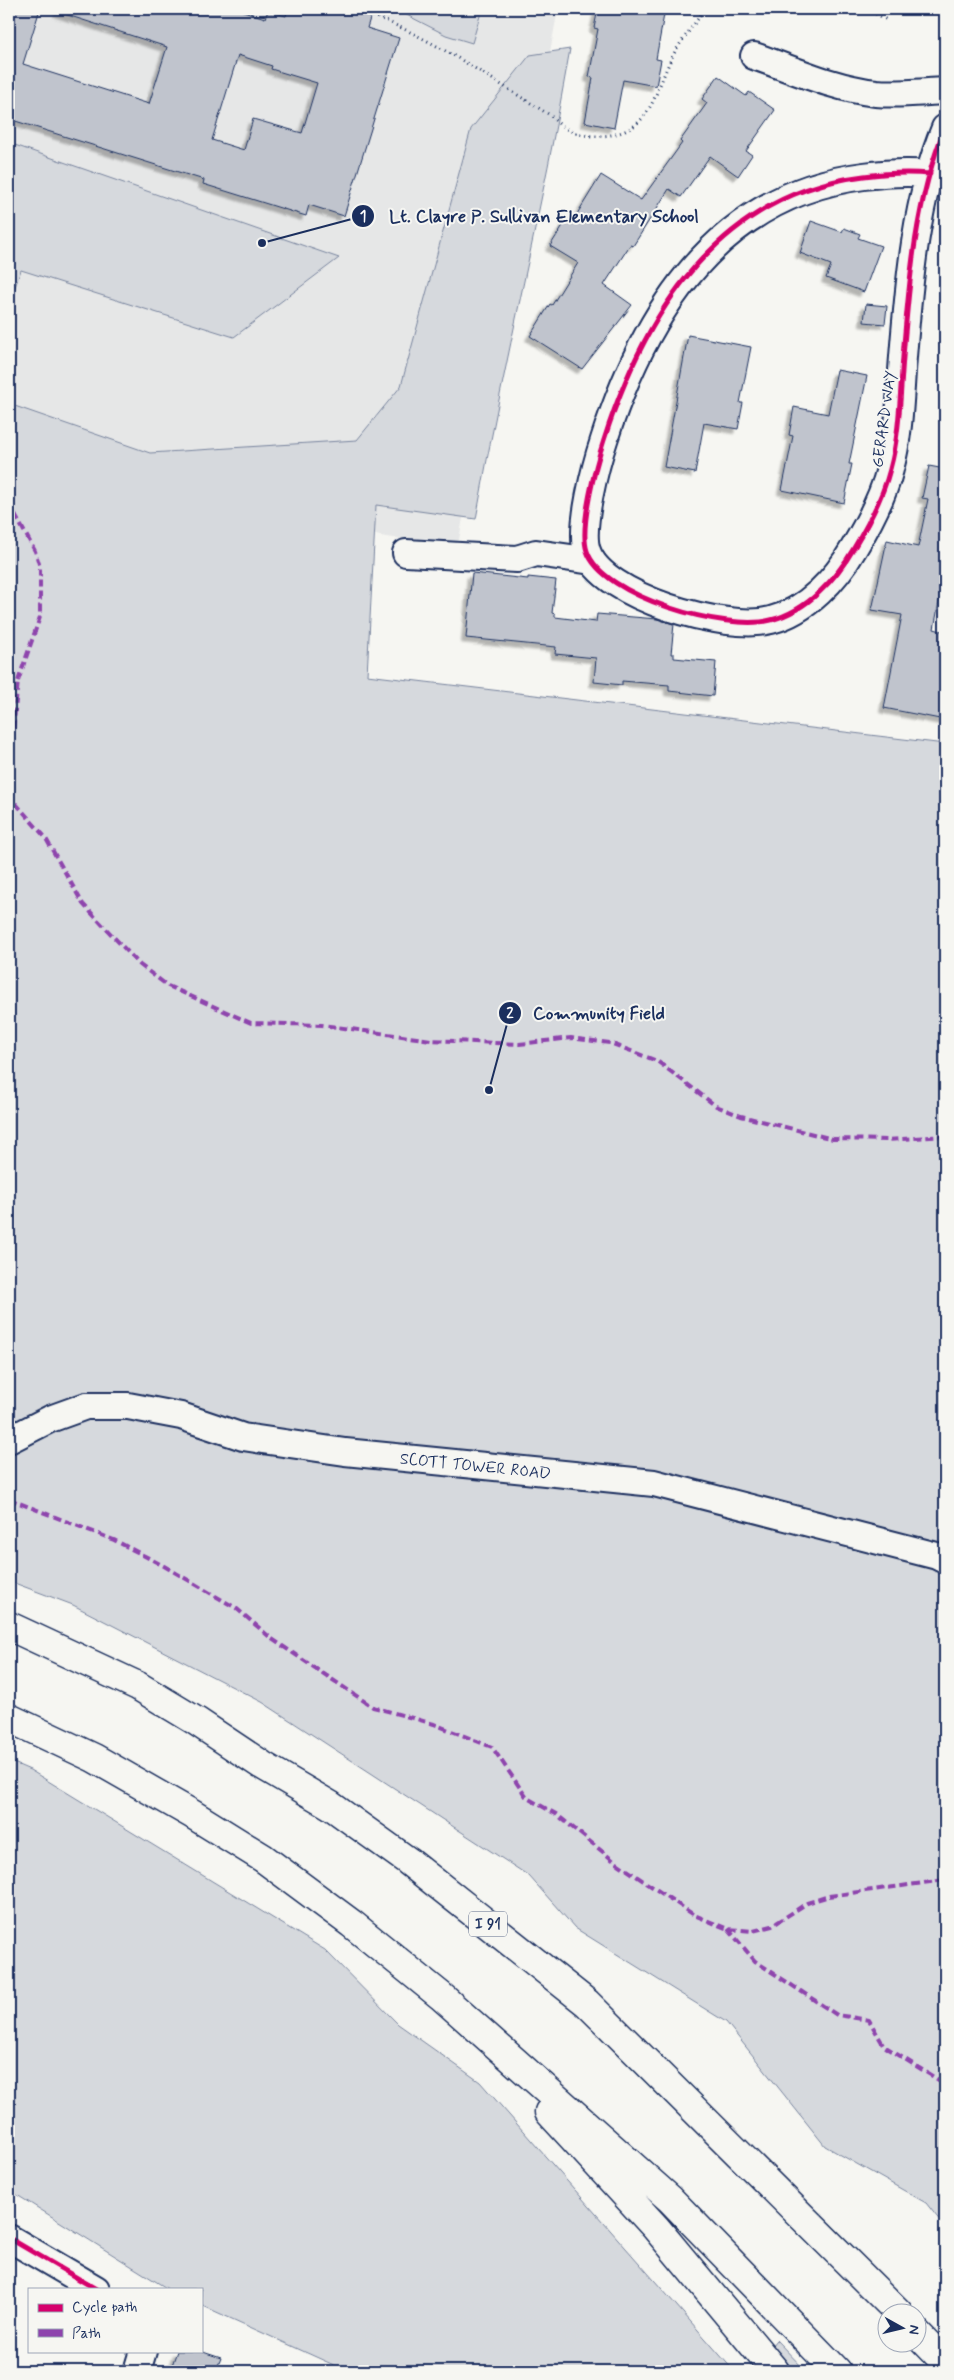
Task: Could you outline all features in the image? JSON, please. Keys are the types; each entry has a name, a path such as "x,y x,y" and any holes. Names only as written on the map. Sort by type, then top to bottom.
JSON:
{"highway":[{"name":"I 91","path":"9,1626 138,1686 196,1721 262,1765 330,1805 408,1861 587,2003 888,2302"},
{"path":"9,1718 94,1758 263,1858 352,1924 441,1996 670,2199 837,2371"},
{"path":"441,1996 656,2228 775,2371"},
{"path":"926,2342 945,2362"}],"street":[{"path":"754,56 833,83 861,90 892,94 945,91"},
{"name":"GERARD WAY","path":"930,174 891,174 850,178 798,192 751,215 730,230 710,249 687,278 657,320 626,380 599,456 584,533 587,550 592,561 608,580 623,589 704,618 727,622 758,623 772,620 791,612 808,601 840,569 866,527 890,471 897,429 914,254 930,174 945,128"},
{"path":"406,553 518,559 536,553 592,561"},
{"name":"SCOTT TOWER ROAD","path":"9,1440 50,1419 86,1406 128,1406 181,1416 243,1437 344,1452 654,1483 937,1556 945,1560"},
{"path":"9,2238 94,2288"},
{"path":"137,2371 144,2352"}],"path":[{"path":"354,9 373,15 442,48 550,115 561,128 584,136 612,136 628,130 646,114 676,50 705,9"},
{"path":"867,9 887,20"}],"shaded area":[{"path":"9,9 558,9 458,545 386,537 298,520 9,477"},
{"path":"395,9 482,9 472,43 446,35"},
{"path":"570,49 548,167 476,519 376,505 367,675 945,744 945,2227 926,2203 825,2146 726,2022 575,1928 529,1876 262,1702 73,1605 9,1581 9,404 150,453 357,440 401,386 471,129 530,55"},
{"path":"9,143 339,258 234,337 21,270 9,304"},
{"path":"9,1761 30,1770 325,1950 398,2024 480,2082 734,2371 347,2371 202,2305 202,2288 166,2288 9,2190"},
{"path":"776,2340 806,2371 791,2371 771,2346"}],"building":[{"path":"9,9 40,9 23,64 149,104 167,47 58,12 59,9 237,9 265,18 268,11 286,16 288,9 350,9 371,15 367,28 399,38 344,216 309,205 306,216 203,184 204,180 9,119","holes":["238,55 272,66 271,69 317,83 302,133 253,119 244,150 212,140"]},
{"path":"598,9 665,9 656,59 661,60 656,86 623,80 614,128 585,122 593,78 589,77 598,29 594,28"},
{"path":"718,76 746,96 749,92 775,110 746,151 752,155 738,176 710,156 681,197 669,189 633,246 630,245 604,285 632,305 582,369 530,336 578,263 550,246 567,219 572,222 601,175 641,200 682,143 680,141 707,103 702,99"},
{"path":"811,221 842,232 844,228 860,234 858,238 881,246 864,292 826,278 831,265 800,253"},
{"path":"866,304 887,306 885,324 864,322"},
{"path":"688,335 751,347 740,403 743,403 738,429 704,423 695,473 664,467"},
{"path":"837,370 867,376 849,464 852,464 844,503 782,490 793,436 789,435 794,407 828,414"},
{"path":"929,466 945,469 945,569 934,629 945,632 945,720 884,708 902,615 872,610 887,540 918,547 928,499 922,498"},
{"path":"472,573 556,580 552,613 555,614 555,617 596,622 597,614 657,619 674,624 671,654 674,654 674,658 716,662 713,696 669,691 669,685 622,681 622,685 594,682 596,658 555,654 556,647 466,638"},
{"path":"177,2352 202,2352 221,2358 216,2371 170,2371"}],"marked path":[{"path":"9,504 35,551 40,567 40,617 18,681 9,768 12,799 45,837 83,904 140,965 168,986 251,1023 322,1025 431,1040 519,1044 571,1038 610,1043 657,1061 716,1106 741,1116 833,1139 887,1140 945,1136"},
{"path":"9,827 12,799"},
{"path":"9,1022 11,1043 9,1063"},
{"path":"9,1192 13,1217 9,1229"},
{"path":"9,1499 114,1540 164,1566 236,1608 272,1639 373,1707 434,1724 492,1747 527,1798 556,1814 614,1861 694,1915 728,1929 753,1931 772,1926 807,1903 829,1896 945,1880"},
{"path":"728,1929 755,1961 837,2015 869,2020 884,2046 945,2084"}],"cycle path":[{"path":"930,174 922,173 906,173 872,175 813,187 768,207 729,233 695,266 666,305 642,347 621,392 604,440 590,496 585,527 587,551 597,568 616,583 640,596 668,607 697,616 726,621 751,622 771,620 797,609 819,592 847,560 884,490 893,455 898,427 908,299 915,240 927,183 935,155 945,128"},
{"path":"9,2238 94,2288"}],"place":[{"name":"Lt. Clayre P. Sullivan Elementary School","path":"262,243"},
{"name":"Community Field","path":"489,1090"}]}
